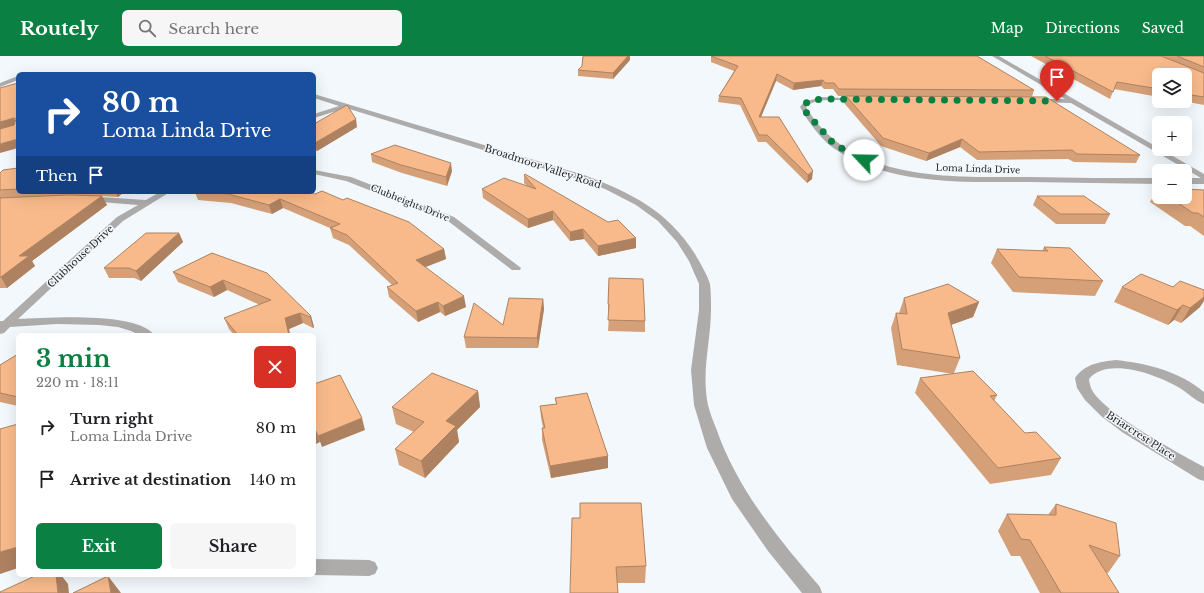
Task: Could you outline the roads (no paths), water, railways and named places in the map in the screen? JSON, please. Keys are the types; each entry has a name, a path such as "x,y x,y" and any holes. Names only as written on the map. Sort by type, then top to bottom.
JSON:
{"street":[{"path":"995,56 1204,177"},
{"path":"0,77 16,78"},
{"path":"0,84 16,79"},
{"name":"Broadmoor Valley Road","path":"316,97 581,177 608,187 639,203 661,219 681,240 694,261 704,284 705,310 698,370 701,405 715,448 738,494 774,546 813,593"},
{"name":"Loma Linda Drive","path":"872,100 818,100 808,102 804,107 827,138 834,144 867,161 908,173 968,180 1152,181"},
{"path":"1024,101 1072,101"},
{"path":"316,115 345,106"},
{"name":"Clubheights Drive","path":"316,172 348,179 451,219 516,268"},
{"path":"1192,181 1204,181"},
{"name":"Clubhouse Drive","path":"2,326 120,219 162,194"},
{"path":"80,198 146,203"},
{"path":"2,326 89,321 131,327 144,333"},
{"name":"Briarcrest Place","path":"1204,399 1187,386 1172,378 1135,366 1114,364 1099,366 1088,371 1082,378 1084,388 1090,397 1106,413 1127,428 1204,475"},
{"path":"316,567 369,568"}]}
